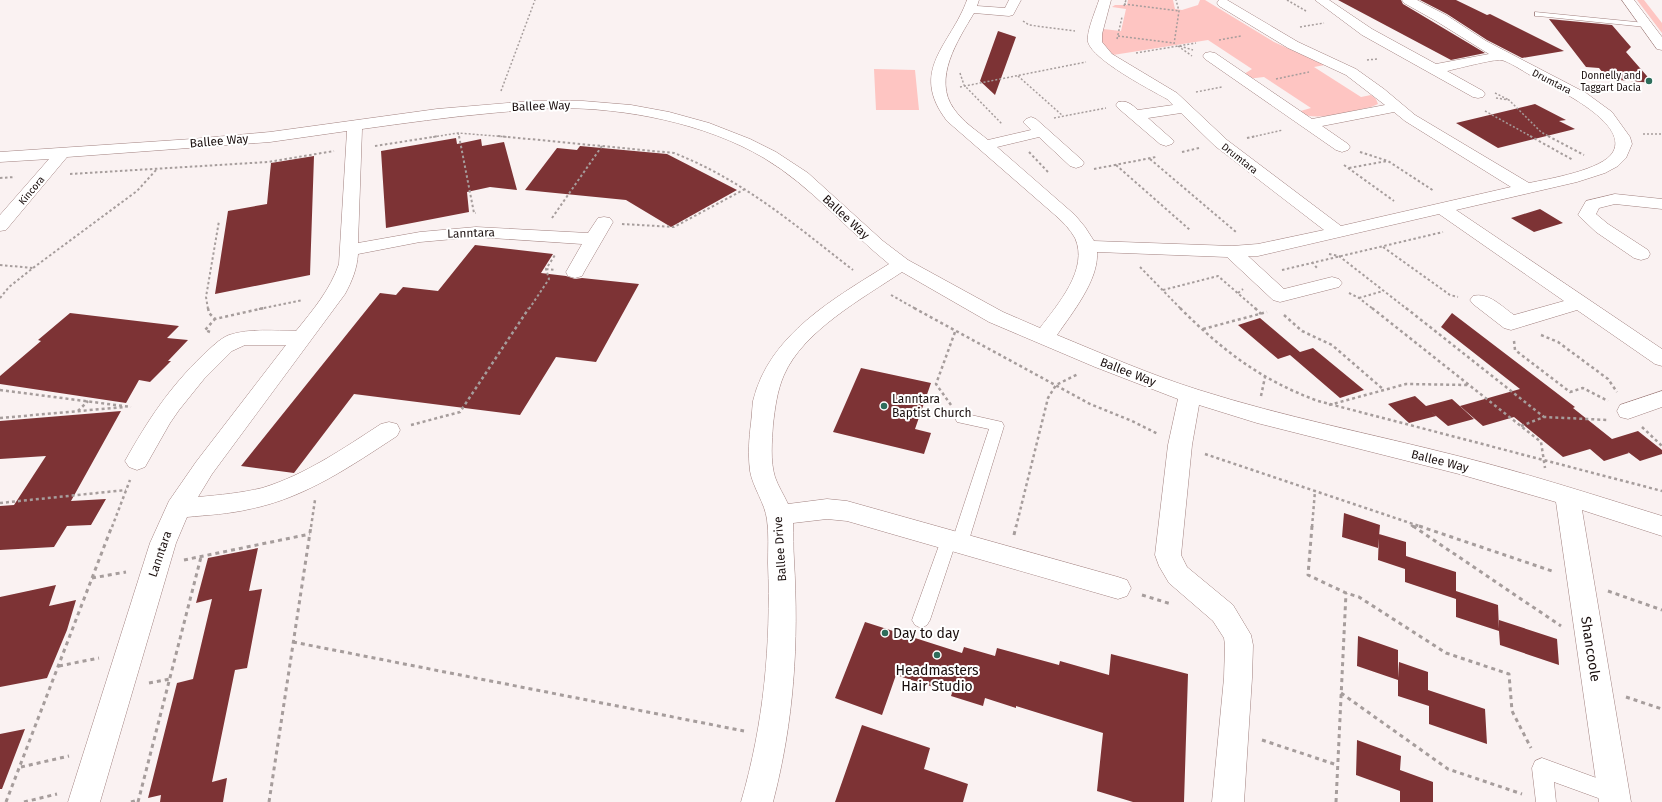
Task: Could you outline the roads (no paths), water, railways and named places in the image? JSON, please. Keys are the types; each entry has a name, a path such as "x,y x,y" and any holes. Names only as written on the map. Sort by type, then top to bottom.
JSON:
{"street":[{"path":"1015,0 1009,12 972,5 942,61 939,82 940,94 950,114 959,124 1026,179 1071,221 1082,235 1086,246 1087,264 1083,276 1044,338"},
{"path":"1321,0 1367,32 1478,94"},
{"name":"Drumtara","path":"1086,246 1232,252 1258,250 1577,177 1599,170 1620,155 1624,144 1622,137 1614,123 1607,115 1590,101 1472,39 1441,18 1408,0"},
{"path":"1628,0 1662,46"},
{"name":"Drumtara","path":"1105,1 1095,34 1096,42 1107,57 1177,100 1221,143 1338,232"},
{"path":"1222,3 1293,45 1350,72 1380,92 1410,118 1525,188"},
{"path":"1434,69 1503,55"},
{"path":"1210,56 1342,147"},
{"name":"Ballee Way","path":"0,157 270,137 496,108 558,104 583,105 650,113 704,126 744,142 786,165 802,177 877,246 901,264 996,316 1102,362 1190,395 1257,415 1459,465 1567,496 1662,526"},
{"path":"1123,105 1166,141"},
{"path":"1309,124 1396,107"},
{"path":"1136,115 1184,108"},
{"name":"Lanntara","path":"84,802 163,543 178,508 204,468 335,294 347,271 355,125"},
{"path":"985,145 1016,138 1037,127 1076,163"},
{"name":"Kincora","path":"0,226 62,153"},
{"path":"1641,254 1602,228 1587,215 1592,205 1615,199 1662,204"},
{"path":"1442,208 1662,359"},
{"path":"575,272 604,222"},
{"name":"Lanntara","path":"349,250 413,238 468,232 499,232 594,240"},
{"path":"1232,252 1280,302 1332,283"},
{"name":"Ballee Drive","path":"757,802 773,737 780,691 783,601 779,515 763,475 761,414 763,402 773,375 788,351 819,318 901,264"},
{"path":"1480,300 1511,323 1580,303"},
{"path":"137,461 161,418 171,404 196,374 225,346 236,340 245,338 302,338"},
{"path":"1190,395 1180,445 1168,555 1172,566 1178,575 1223,613 1237,635 1238,678 1228,802"},
{"path":"1628,411 1662,399"},
{"path":"178,508 236,502 262,497 319,474 389,430"},
{"name":"Shancoole","path":"1567,496 1615,798"},
{"path":"779,515 827,509 847,511 1118,588"}],"lane":[{"path":"1538,14 1646,25"},
{"path":"921,620 954,541 997,426 962,418"},
{"path":"1538,800 1542,768 1615,798"}],"place":[{"name":"Donnelly and Taggart Dacia","path":"1649,81"},
{"name":"Lanntara Baptist Church","path":"884,406"},
{"name":"Day to day","path":"885,633"},
{"name":"Headmasters Hair Studio","path":"937,655"}]}
